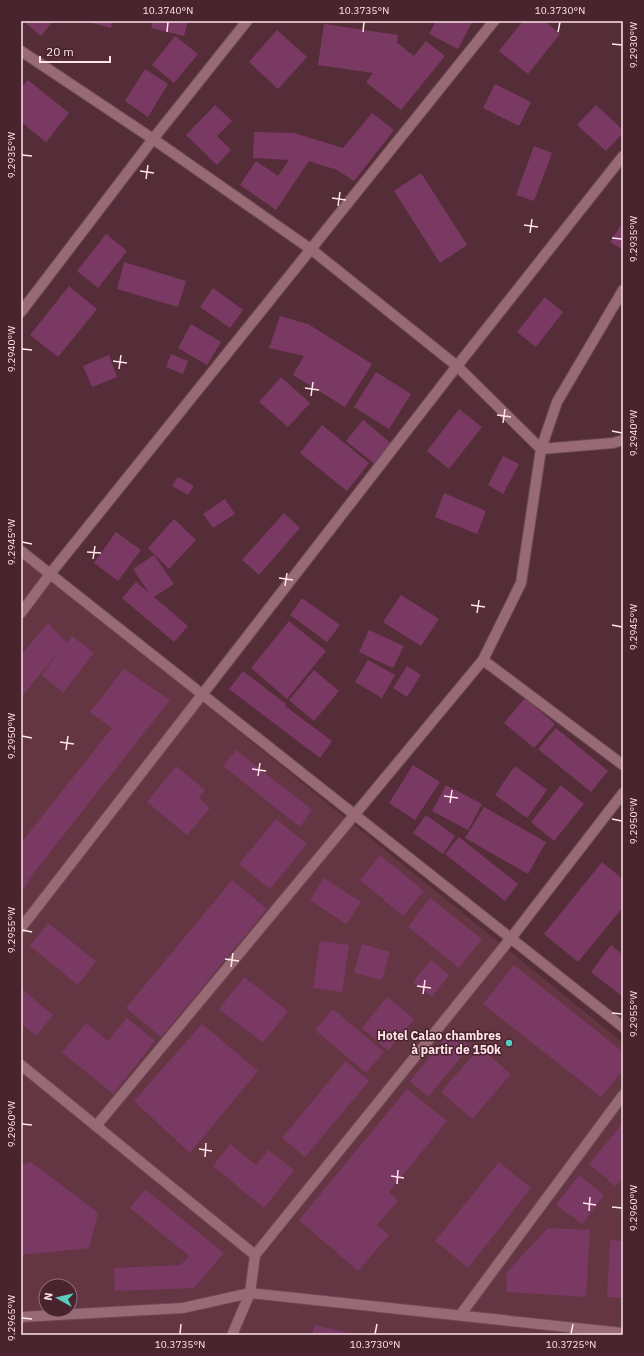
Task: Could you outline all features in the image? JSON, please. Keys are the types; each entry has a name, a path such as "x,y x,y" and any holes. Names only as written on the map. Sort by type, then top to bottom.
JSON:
{"street":[{"path":"21,312 153,139 247,21"},
{"path":"21,613 50,574 312,250 494,21"},
{"path":"21,50 153,139 312,250 457,366 541,449 613,443 623,440"},
{"path":"21,928 457,366 623,156"},
{"path":"96,1126 483,660 521,583 541,449 557,402 623,290"},
{"path":"21,551 623,1027"},
{"path":"483,660 623,766"},
{"path":"232,1335 250,1293 255,1255 511,938 623,793"},
{"path":"21,1065 255,1255"},
{"path":"461,1314 623,1095"},
{"path":"21,1317 182,1308 250,1293 461,1314 623,1333"}],"shaded area":[{"path":"21,555 623,1043 623,1335 21,1335"}],"building":[{"path":"23,21 53,21 41,36"},
{"path":"85,21 112,21 111,28"},
{"path":"153,21 188,21 184,36 151,28"},
{"path":"436,21 472,22 458,49 429,34"},
{"path":"523,21 545,21 560,34 528,74 499,51"},
{"path":"324,24 398,35 397,43 414,56 426,41 445,56 401,110 366,82 373,73 318,65"},
{"path":"277,30 307,57 278,89 249,62"},
{"path":"175,36 198,54 174,83 152,65"},
{"path":"145,69 168,84 148,117 125,101"},
{"path":"28,80 69,113 46,142 21,122 21,88"},
{"path":"495,84 531,102 519,126 483,108"},
{"path":"215,105 232,121 217,136 231,150 217,165 186,135"},
{"path":"596,105 623,130 623,133 606,151 577,125"},
{"path":"372,113 394,130 354,181 337,170 309,161 276,210 240,185 256,161 278,176 289,160 253,158 254,132 294,133 343,148"},
{"path":"534,146 552,153 534,201 516,195"},
{"path":"421,173 467,245 440,263 394,191"},
{"path":"623,222 623,250 610,242"},
{"path":"106,234 127,251 98,288 77,271"},
{"path":"124,262 186,281 178,307 117,289"},
{"path":"69,286 97,309 58,357 30,335"},
{"path":"213,288 243,310 230,328 200,307"},
{"path":"545,297 563,312 536,347 517,332"},
{"path":"280,316 308,324 372,364 345,407 293,375 304,356 269,348"},
{"path":"191,324 221,342 207,365 178,348"},
{"path":"171,354 188,361 183,374 166,367"},
{"path":"109,355 117,377 92,387 83,366"},
{"path":"376,372 411,394 389,429 354,407"},
{"path":"281,377 310,403 288,427 259,402"},
{"path":"459,409 482,427 449,469 427,451"},
{"path":"363,420 392,444 376,465 346,441"},
{"path":"322,425 369,463 347,491 300,453"},
{"path":"503,456 519,464 503,494 488,485"},
{"path":"178,477 194,486 188,495 172,486"},
{"path":"444,493 486,511 477,534 435,517"},
{"path":"225,499 235,514 213,528 203,514"},
{"path":"284,513 300,528 259,575 242,560"},
{"path":"174,519 196,540 169,569 148,548"},
{"path":"116,532 141,550 118,581 94,563"},
{"path":"154,555 174,584 154,597 188,626 174,642 122,598 136,582 149,593 133,569"},
{"path":"401,595 439,619 421,646 383,622"},
{"path":"302,598 340,625 327,642 290,615"},
{"path":"289,621 326,651 287,699 251,668"},
{"path":"48,623 67,643 72,636 94,653 63,693 42,675 61,649 21,697 21,655"},
{"path":"369,630 404,646 393,668 359,652"},
{"path":"368,660 395,675 382,698 355,682"},
{"path":"407,666 421,675 407,697 393,688"},
{"path":"124,669 170,700 28,880 21,874 21,843 112,728 90,712"},
{"path":"314,670 339,691 314,721 289,700"},
{"path":"243,671 286,704 285,706 332,741 320,758 229,689"},
{"path":"525,698 555,724 534,748 504,723"},
{"path":"556,728 608,771 591,792 538,749"},
{"path":"236,750 312,810 300,827 223,766"},
{"path":"413,765 440,782 415,820 389,803"},
{"path":"176,766 205,790 199,798 210,808 187,835 147,802"},
{"path":"515,766 547,790 527,818 495,795"},
{"path":"446,785 482,804 468,830 432,811"},
{"path":"561,785 584,804 554,841 531,822"},
{"path":"484,807 546,842 528,874 465,838"},
{"path":"426,815 455,836 443,854 413,833"},
{"path":"276,819 307,844 270,889 239,864"},
{"path":"459,837 518,884 505,901 445,854"},
{"path":"380,855 424,891 403,916 360,880"},
{"path":"602,862 623,879 623,907 578,962 544,934"},
{"path":"21,875 29,881 21,892"},
{"path":"324,878 361,902 346,924 310,900"},
{"path":"232,880 267,909 161,1037 126,1008"},
{"path":"430,898 482,939 459,968 408,927"},
{"path":"48,923 96,961 78,985 30,946"},
{"path":"320,941 349,945 342,992 313,988"},
{"path":"362,944 390,952 382,980 354,973"},
{"path":"611,945 623,955 623,997 591,972"},
{"path":"431,960 449,975 432,997 413,982"},
{"path":"514,965 623,1052 623,1070 601,1097 483,1004"},
{"path":"244,977 288,1011 263,1043 219,1009"},
{"path":"21,988 53,1015 36,1036 21,1023"},
{"path":"387,997 414,1019 388,1051 362,1028"},
{"path":"333,1009 384,1052 366,1073 315,1030"},
{"path":"127,1018 155,1041 113,1094 62,1052 86,1023 108,1041"},
{"path":"202,1024 258,1071 190,1153 134,1101"},
{"path":"452,1030 470,1046 428,1097 410,1081"},
{"path":"480,1047 511,1074 472,1119 441,1092"},
{"path":"346,1061 369,1081 305,1157 282,1138"},
{"path":"407,1089 447,1121 389,1192 398,1201 377,1225 389,1235 358,1271 299,1220"},
{"path":"623,1123 623,1177 615,1186 589,1164"},
{"path":"230,1144 256,1165 268,1150 294,1170 264,1208 213,1166"},
{"path":"31,1162 98,1213 89,1248 21,1255 21,1165"},
{"path":"499,1162 531,1188 468,1268 435,1241"},
{"path":"579,1175 604,1195 582,1224 556,1205"},
{"path":"145,1189 224,1253 194,1288 115,1291 114,1268 181,1265 189,1256 130,1208"},
{"path":"548,1228 590,1230 586,1297 507,1292 506,1273"},
{"path":"610,1240 623,1241 623,1298 607,1297"},
{"path":"315,1325 353,1334 353,1335 312,1335"}],"place":[{"name":"Hotel Calao chambres à partir de 150k","path":"509,1043"}]}
